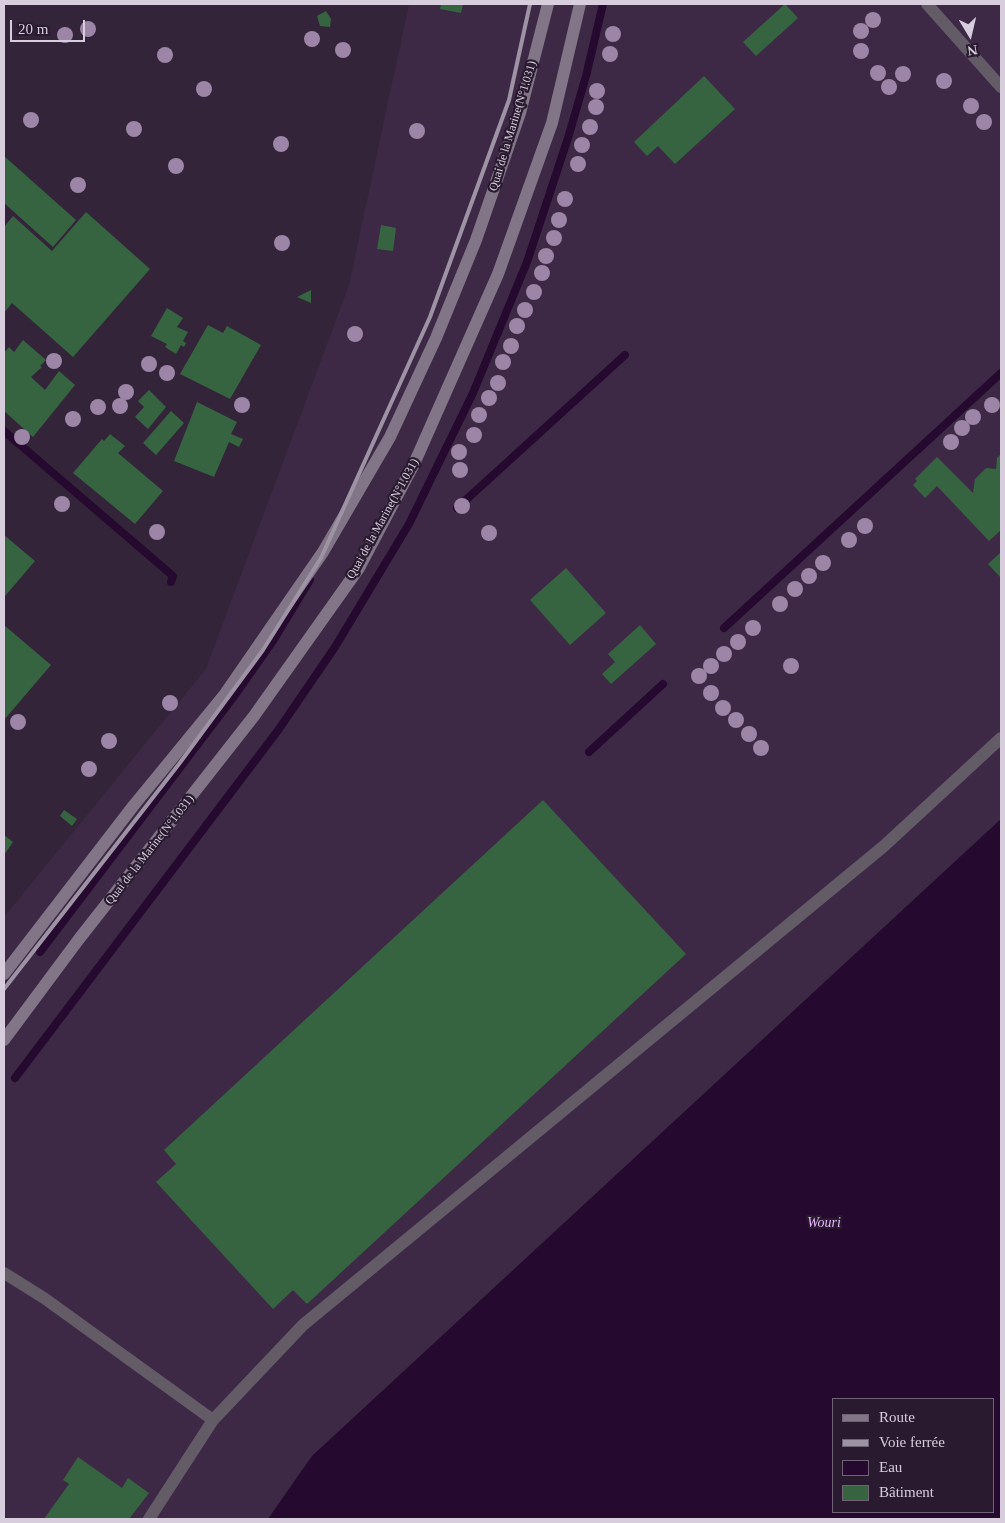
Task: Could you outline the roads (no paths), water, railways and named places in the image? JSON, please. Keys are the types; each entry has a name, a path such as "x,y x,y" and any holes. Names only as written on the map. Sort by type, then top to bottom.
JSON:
{"street":[{"name":"Quai de la Marine(N°1.031)","path":"4,974 134,805 225,694 323,552 390,437 436,338 476,240 520,112 548,4"},
{"name":"Quai de la Marine(N°1.031)","path":"4,1040 79,940 254,716 359,568 414,464 498,274 552,123 580,4"},
{"path":"927,4 1001,87"},
{"path":"149,1519 213,1420 303,1326 884,846 1001,738"},
{"path":"4,1273 44,1298 213,1420"}],"water":[{"name":"Wouri","path":"1001,819 1001,1519 268,1519 312,1456"}],"waterway":[{"path":"15,1078 279,729 335,647 409,524 473,393 527,262 568,138 586,76 603,4"},
{"path":"457,508 625,355"},
{"path":"724,628 1001,373"},
{"path":"4,431 173,576 171,582"},
{"path":"40,952 235,695 273,641 310,580"},
{"path":"589,752 663,684"}],"railway":[{"path":"4,989 179,764 263,650 321,558 430,317 509,100 530,4"}]}
